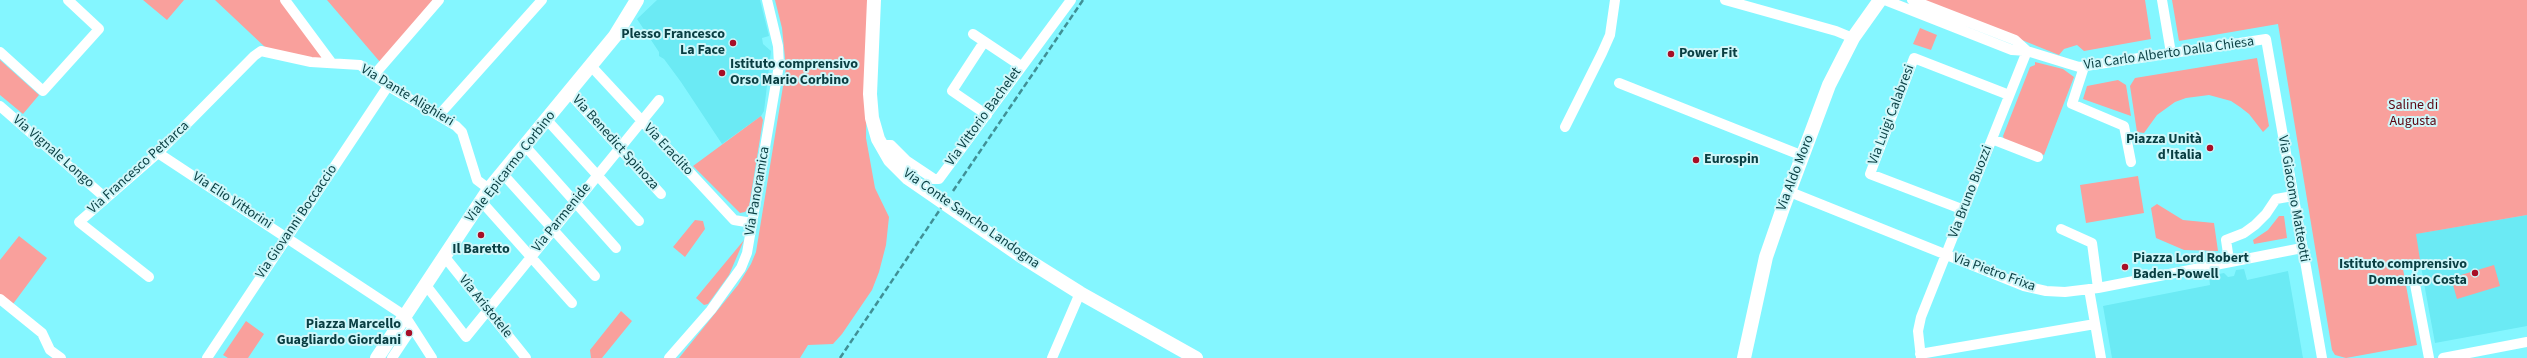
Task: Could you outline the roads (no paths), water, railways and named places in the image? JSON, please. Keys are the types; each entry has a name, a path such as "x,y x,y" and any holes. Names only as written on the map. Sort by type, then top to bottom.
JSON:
{"main road":[{"name":"Via Conte Sancho Landogna","path":"874,0 870,94 872,118 881,145 890,160 908,178 1080,294 1196,358"},
{"name":"Via Aldo Moro","path":"1744,358 1766,257 1829,85 1853,38 1880,0"},
{"name":"Viale Epicarmo Corbino","path":"377,358 408,322 425,284 489,189 591,66 637,1"}],"street":[{"path":"0,52 43,91 100,29 68,0"},
{"path":"284,0 331,62"},
{"path":"374,75 439,0"},
{"path":"439,115 542,0"},
{"name":"Via Panoramica","path":"669,358 710,310 741,268 747,253 779,65 778,46 767,0"},
{"name":"Via Vittorio Bachelet","path":"881,145 891,145 907,161 934,178 939,179 1071,0"},
{"path":"1565,127 1610,35 1615,0"},
{"path":"1725,0 1836,31 1853,38"},
{"name":"Via Carlo Alberto Dalla Chiesa","path":"1885,0 2012,50 2027,51 2066,65 2084,67 2266,40"},
{"name":"Via Carlo Alberto Dalla Chiesa","path":"1912,0 2015,40 2027,51"},
{"path":"2162,0 2171,53"},
{"path":"974,34 1021,66"},
{"name":"Via Giacomo Matteotti","path":"2266,40 2322,358"},
{"path":"984,42 952,92 987,115"},
{"name":"Via Dante Alighieri","path":"262,51 312,62 331,62 360,66 388,86 439,115 462,132 477,180 489,189"},
{"name":"Via Francesco Petrarca","path":"149,277 79,222 108,195 123,185 158,153 254,56 262,51"},
{"name":"Via Bruno Buozzi","path":"1921,356 1918,331 1922,317 2027,51"},
{"name":"Via Luigi Calabresi","path":"1964,210 1870,174 1914,58 2009,95"},
{"name":"Via Eraclito","path":"591,66 734,220 752,223"},
{"path":"2084,67 2072,104 2124,126 2131,162"},
{"path":"1619,83 1803,156"},
{"name":"Via Giovanni Boccaccio","path":"207,358 388,86"},
{"name":"Via Benedict Spinoza","path":"569,93 661,194"},
{"name":"Via Parmenide","path":"425,284 466,337 659,100"},
{"name":"Via Vignale Longo","path":"0,106 101,194 108,195"},
{"path":"547,120 639,221"},
{"path":"1992,139 2038,157"},
{"path":"525,146 616,248"},
{"name":"Via Elio Vittorini","path":"158,153 287,236 408,322"},
{"path":"502,173 595,276"},
{"name":"Via Pietro Frixa","path":"1790,192 1946,256 2024,286 2046,291 2093,289 2229,260 2302,248"},
{"path":"2229,260 2226,240 2244,233 2255,225 2276,199 2293,196"},
{"path":"481,201 572,304"},
{"path":"2061,229 2092,243 2095,324 2101,358"},
{"name":"Via Aristotele","path":"444,256 489,310 526,358"},
{"path":"2414,279 2429,358"},
{"path":"1052,358 1080,294"},
{"path":"0,299 42,333 50,350 61,358"},
{"path":"392,358 408,322"},
{"path":"408,322 432,358"},
{"path":"1921,356 2095,324"},
{"path":"2443,358 2527,342"}],"railway":[{"path":"953,191 1083,0"},
{"path":"840,358 941,208"}],"place":[{"name":"Plesso Francesco La Face","path":"733,43"},
{"name":"Power Fit","path":"1671,54"},
{"name":"Istituto comprensivo Orso Mario Corbino","path":"722,73"},
{"name":"Piazza Unità d'Italia","path":"2210,148"},
{"name":"Eurospin","path":"1696,160"},
{"name":"Il Baretto","path":"481,235"},
{"name":"Piazza Lord Robert Baden-Powell","path":"2125,267"},
{"name":"Istituto comprensivo Domenico Costa","path":"2475,273"},
{"name":"Piazza Marcello Guagliardo Giordani","path":"409,333"}],"park label":[{"name":"Saline di Augusta","path":"2413,114"}]}
